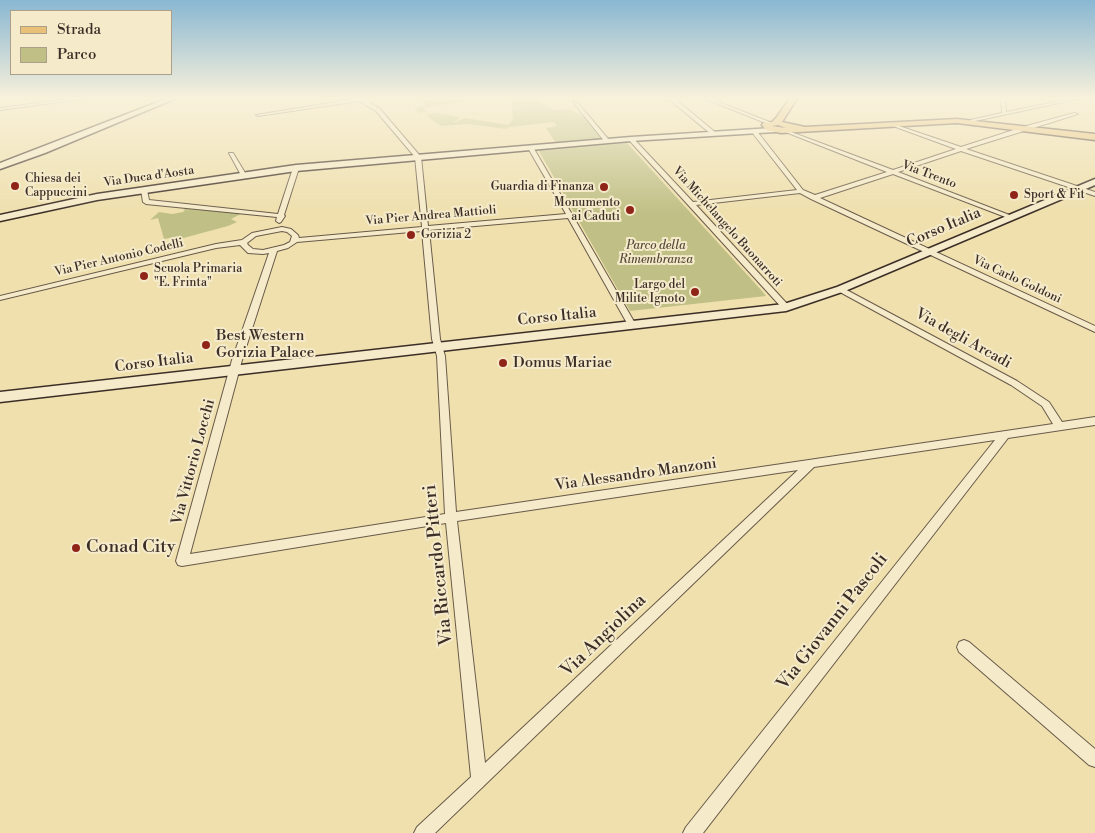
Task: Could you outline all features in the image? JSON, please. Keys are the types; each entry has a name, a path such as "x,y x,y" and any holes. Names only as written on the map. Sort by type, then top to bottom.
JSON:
{"main road":[{"path":"1,165 80,136"},
{"name":"Via Duca d'Aosta","path":"0,218 97,197 296,168 674,136"},
{"name":"Corso Italia","path":"0,397 786,307 842,289 1095,182"}],"street":[{"path":"400,136 418,157"},
{"path":"603,136 607,141"},
{"path":"758,136 801,191"},
{"name":"Via Trento","path":"803,136 890,172 1010,217"},
{"path":"924,136 1095,194"},
{"path":"813,198 1001,136"},
{"name":"Via Michelangelo Buonarroti","path":"631,139 786,307"},
{"path":"531,148 568,216 632,325"},
{"path":"231,154 244,176"},
{"name":"Via Riccardo Pitteri","path":"418,157 436,339 439,347 451,518 479,780"},
{"path":"244,242 244,246 250,251 273,251 286,247 296,240 295,233 289,230 275,229 282,216 296,168"},
{"path":"144,190 146,202 282,216"},
{"path":"691,204 801,191"},
{"name":"Via Carlo Goldoni","path":"801,191 1095,329"},
{"name":"Via Pier Andrea Mattioli","path":"296,240 426,227 568,216"},
{"name":"Via Pier Antonio Codelli","path":"0,298 216,246 244,242 254,234 275,229"},
{"name":"Via Vittorio Locchi","path":"182,561 234,370 273,251"},
{"name":"Via degli Arcadi","path":"842,289 1014,383 1046,404 1060,427"},
{"name":"Via Alessandro Manzoni","path":"182,561 451,518 1095,421"},
{"name":"Via Giovanni Pascoli","path":"692,833 1004,436"},
{"name":"Via Angiolina","path":"423,833 810,465"},
{"path":"964,647 1095,759"}],"green space":[{"path":"551,136 600,136 602,139 556,143"},
{"name":"Parco della Rimembranza","path":"627,143 766,296 630,311 539,151"},
{"path":"183,209 243,213 231,219 237,222 228,226 176,240 175,237 164,239 158,218 150,220 159,212 172,214 183,212 185,210"}],"place":[{"name":"Chiesa dei Cappuccini","path":"15,186"},
{"name":"Guardia di Finanza","path":"604,187"},
{"name":"Sport & Fit","path":"1014,195"},
{"name":"Monumento ai Caduti","path":"630,210"},
{"name":"Gorizia 2","path":"411,235"},
{"name":"Scuola Primaria \"E. Frinta\"","path":"144,276"},
{"name":"Largo del Milite Ignoto","path":"695,292"},
{"name":"Best Western Gorizia Palace","path":"206,345"},
{"name":"Domus Mariae","path":"503,363"},
{"name":"Conad City","path":"76,548"}]}
